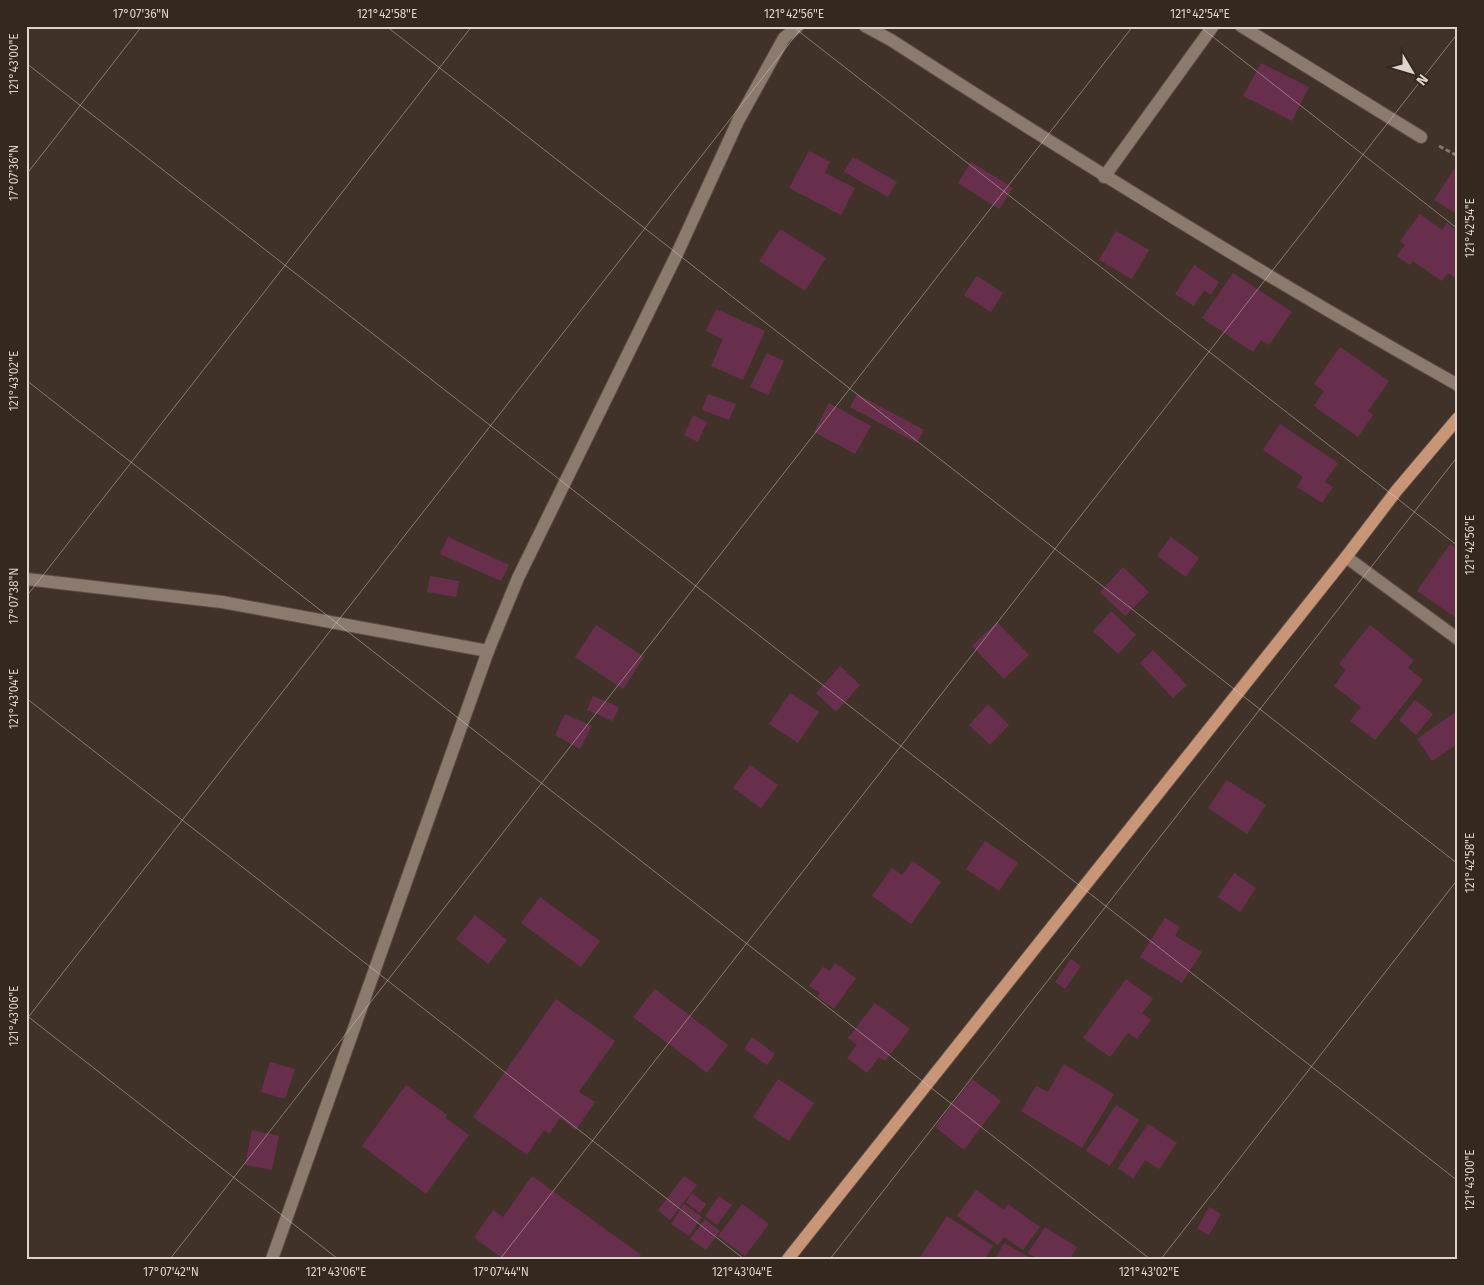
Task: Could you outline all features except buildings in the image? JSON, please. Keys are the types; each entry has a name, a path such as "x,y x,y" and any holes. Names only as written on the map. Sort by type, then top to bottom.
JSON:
{"main road":[{"path":"788,1259 1346,558 1397,490 1458,418"}],"street":[{"path":"274,1258 488,651 518,578 676,256 738,121 784,38 798,26"},
{"path":"865,26 891,40 1104,177 1380,341 1458,385"},
{"path":"1104,177 1213,26"},
{"path":"1241,26 1421,137"},
{"path":"1346,558 1458,639"},
{"path":"26,579 222,602 488,651"}]}
